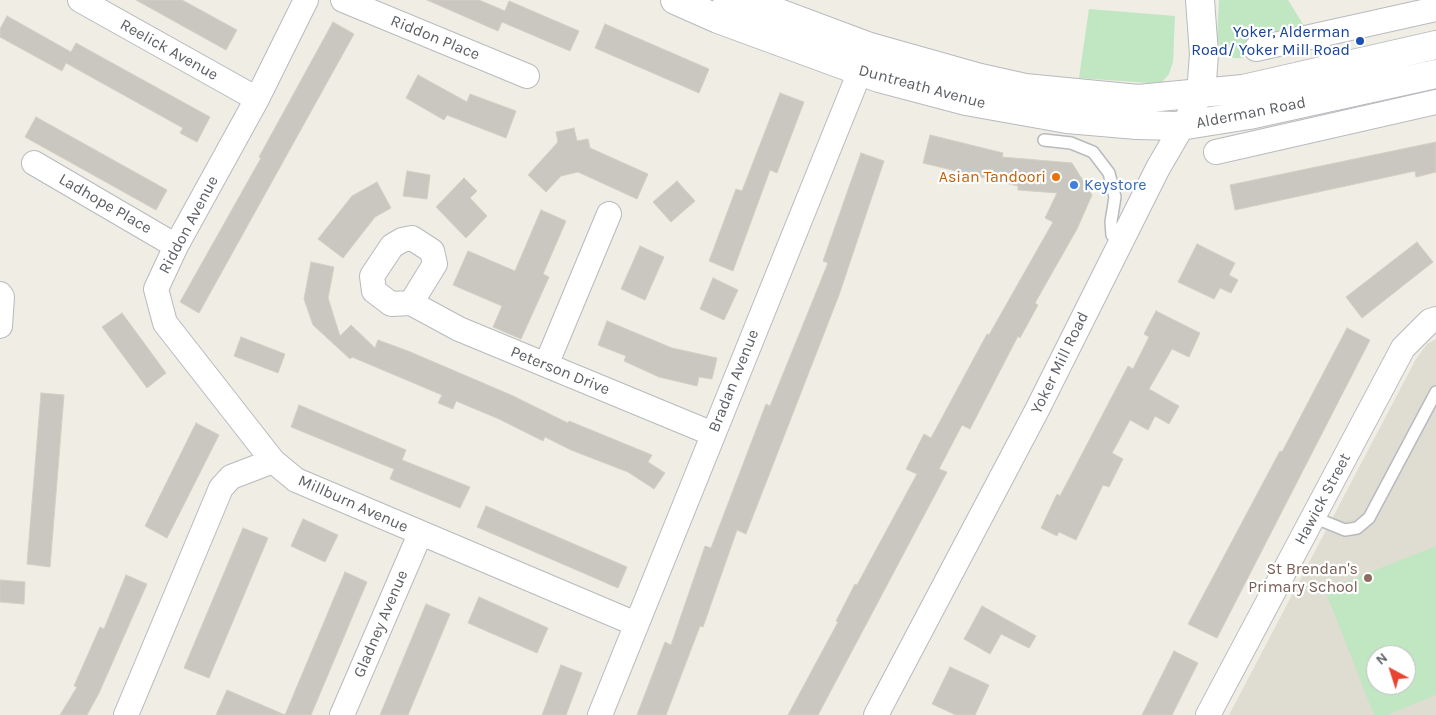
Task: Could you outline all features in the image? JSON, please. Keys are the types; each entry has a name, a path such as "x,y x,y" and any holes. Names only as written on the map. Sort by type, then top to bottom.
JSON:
{"street":[{"name":"Reelick Avenue","path":"80,0 257,99"},
{"name":"Riddon Avenue","path":"273,461 165,323 156,289 176,246 257,99 306,0"},
{"name":"Riddon Place","path":"343,0 527,76"},
{"name":"Duntreath Avenue","path":"675,0 722,9 865,59 966,101 1014,111 1137,125 1180,126"},
{"name":"Duntreath Avenue","path":"744,0 865,59 980,78 1025,88 1138,99 1201,94"},
{"name":"Yoker Mill Road","path":"876,715 1037,410 1180,126 1201,94 1204,54 1200,0"},
{"path":"1256,49 1436,9"},
{"name":"Alderman Road","path":"1201,94 1243,89 1436,45"},
{"name":"Bradan Avenue","path":"600,715 865,59"},
{"name":"Alderman Road","path":"1180,126 1249,115 1436,74"},
{"name":"Alderman Road","path":"1321,99 1326,126"},
{"name":"Alderman Road","path":"1216,152 1436,102"},
{"name":"Ladhope Place","path":"34,163 176,246"},
{"path":"546,365 609,214"},
{"path":"0,294 2,297 0,326"},
{"name":"Peterson Drive","path":"411,303 460,329 713,434"},
{"name":"Hawick Street","path":"1208,715 1403,348 1430,322 1436,319"},
{"path":"134,713 221,488 231,477 273,461"},
{"name":"Millburn Avenue","path":"273,461 296,480 636,624"},
{"name":"Gladney Avenue","path":"342,715 420,534"}],"lane":[{"path":"1044,140 1071,143 1094,152 1109,172 1115,197 1111,222 1112,235 1120,242"},
{"path":"1313,517 1345,530 1357,528 1368,518 1436,392"}],"shaded area":[{"name":"St Brendan's Primary School","path":"1436,339 1436,715 1229,715 1416,359 1427,344"}],"green space":[{"path":"1219,0 1288,0 1306,29 1241,46 1243,58 1230,58 1221,51 1217,39"},
{"path":"1089,9 1175,16 1173,62 1169,74 1162,82 1149,83 1079,78"},
{"path":"1436,546 1436,695 1387,715 1374,715 1366,695 1416,695 1416,645 1366,645 1366,695 1325,590"}],"building":[{"path":"136,0 182,0 237,30 226,50"},
{"path":"427,0 479,0 505,11 509,1 579,31 570,51 502,22 498,31"},
{"path":"7,16 71,52 76,43 210,117 197,142 180,133 183,128 66,63 62,71 0,37 0,29"},
{"path":"333,22 354,34 199,313 180,302 261,158 259,157"},
{"path":"605,24 709,69 699,93 595,48"},
{"path":"418,75 467,102 470,94 516,111 506,138 447,115 444,120 406,98"},
{"path":"780,93 804,102 777,173 770,170 733,271 709,261 736,189 742,191"},
{"path":"36,117 167,190 156,210 25,137"},
{"path":"574,128 577,141 588,139 590,148 648,174 637,199 578,172 561,176 546,192 528,175 558,142 556,132"},
{"path":"930,135 1003,153 1002,157 1072,163 1092,195 1077,229 1035,303 1038,305 1020,338 1018,336 970,429 962,425 939,469 947,472 818,715 788,715 838,622 836,621 855,584 857,585 917,474 906,469 924,434 931,438 987,334 989,335 1053,222 1045,218 1057,193 1018,190 1018,186 923,163"},
{"path":"1436,142 1436,172 1416,177 1415,171 1235,210 1230,185"},
{"path":"861,153 884,161 839,295 746,534 737,530 703,627 700,626 666,715 637,715 665,642 671,645 705,546 711,548 766,404 770,406 828,263 823,261"},
{"path":"407,171 430,175 427,199 403,196"},
{"path":"464,178 477,191 470,198 487,216 466,238 436,207"},
{"path":"677,181 695,201 671,222 653,202"},
{"path":"377,182 391,208 375,217 343,258 318,239 352,196"},
{"path":"541,210 566,221 543,274 549,277 521,339 493,327 502,306 453,285 468,251 515,271"},
{"path":"1417,242 1433,262 1362,318 1346,297"},
{"path":"1197,244 1235,263 1229,275 1238,280 1231,293 1220,288 1214,299 1178,282"},
{"path":"640,246 664,257 645,300 621,289"},
{"path":"311,262 334,267 328,298 340,336 351,325 375,348 378,340 408,351 511,395 568,423 569,421 652,455 648,462 665,473 654,489 628,472 571,450 545,437 543,441 499,419 456,401 453,409 438,403 442,395 352,357 350,359 313,325 304,299"},
{"path":"713,278 738,290 724,320 700,309"},
{"path":"1156,311 1200,333 1189,357 1172,349 1149,389 1179,406 1169,424 1155,416 1148,430 1130,420 1112,453 1123,459 1109,487 1103,485 1076,540 1059,532 1057,536 1041,528 1057,494 1060,496 1128,366 1133,369 1149,337 1144,334"},
{"path":"122,313 166,373 147,388 102,327"},
{"path":"607,321 672,348 717,358 712,379 699,377 697,386 659,377 624,361 626,356 598,345"},
{"path":"1347,328 1370,340 1217,638 1188,624"},
{"path":"241,337 285,354 278,373 234,356"},
{"path":"41,393 64,395 50,567 27,564"},
{"path":"299,405 406,450 402,460 470,487 460,508 390,479 394,469 291,427"},
{"path":"196,423 219,435 167,538 145,526"},
{"path":"486,506 627,567 618,588 477,527"},
{"path":"303,519 338,535 325,562 291,546"},
{"path":"243,528 268,538 209,678 184,668"},
{"path":"345,572 367,582 311,715 285,715"},
{"path":"126,575 147,584 99,693 87,715 60,715 77,687 74,686 100,627 104,629"},
{"path":"0,580 25,582 24,604 0,602"},
{"path":"479,597 548,628 537,653 468,623"},
{"path":"426,604 450,614 408,715 380,715"},
{"path":"982,606 1036,636 1029,648 1001,634 990,654 964,639"},
{"path":"1174,651 1198,663 1172,715 1142,715"},
{"path":"561,665 582,673 566,715 542,715"},
{"path":"950,667 989,685 975,715 956,715 932,704"},
{"path":"227,690 285,715 216,715"}],"place":[{"name":"Yoker, Alderman Road/ Yoker Mill Road","path":"1360,41"},
{"name":"Asian Tandoori","path":"1056,177"},
{"name":"Keystore","path":"1074,185"},
{"name":"St Brendan's Primary School","path":"1368,578"}]}
